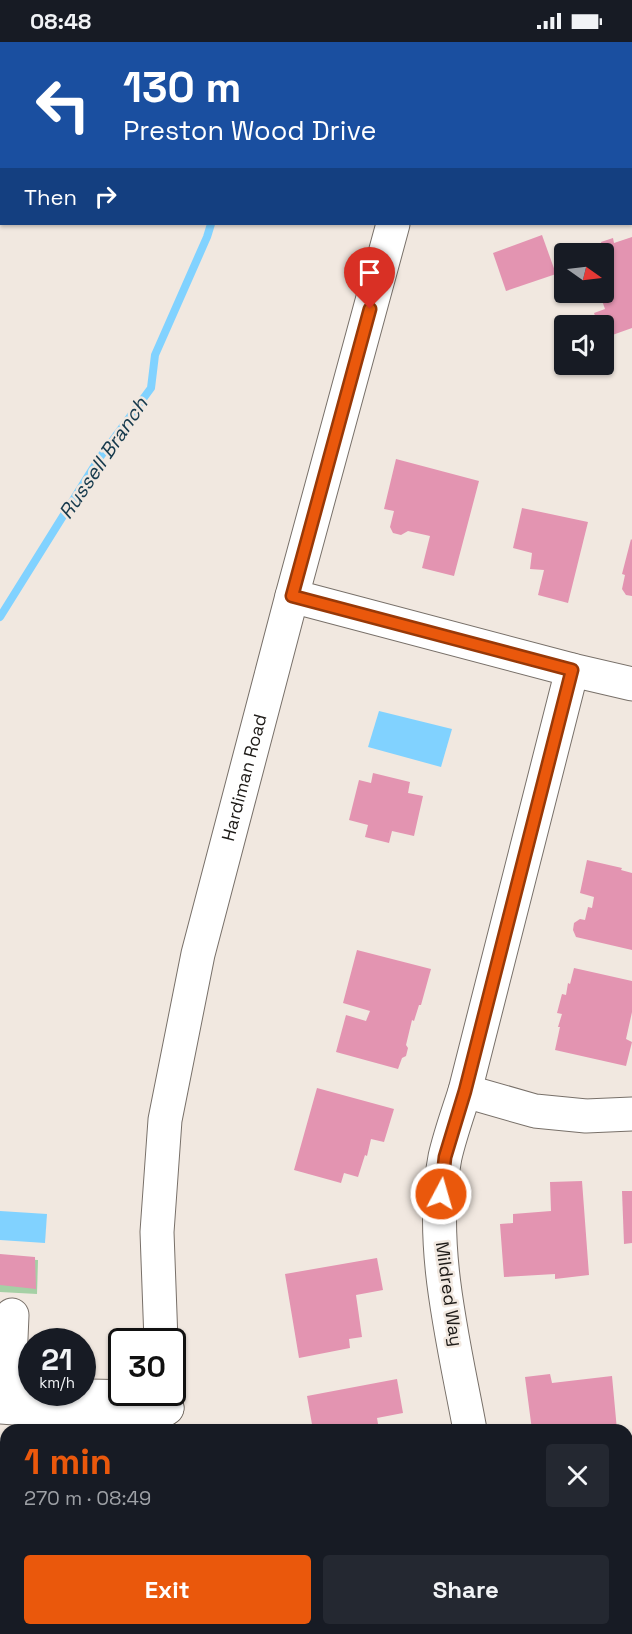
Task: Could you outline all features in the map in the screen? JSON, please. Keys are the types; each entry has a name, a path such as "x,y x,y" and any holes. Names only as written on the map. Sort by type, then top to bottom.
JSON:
{"street":[{"name":"Hardiman Road","path":"161,1328 157,1232 165,1120 198,954 393,225"},
{"path":"292,596 632,684"},
{"name":"Mildred Way","path":"469,1424 443,1280 439,1213 445,1157 465,1091 572,670"},
{"path":"465,1091 535,1111 586,1116 632,1114"},
{"path":"12,1315 12,1408 45,1424"},
{"path":"146,1424 168,1410"}],"green space":[{"path":"0,1259 38,1260 37,1294 0,1292"}],"water":[{"path":"379,711 452,729 441,767 368,747"},
{"path":"0,1211 47,1214 45,1243 0,1240"}],"building":[{"path":"542,235 554,268 554,275 506,291 493,253"},
{"path":"632,237 632,328 614,334 614,315 595,315 594,313 605,309 603,303 614,303 614,243"},
{"path":"613,238 614,243 601,243 601,242"},
{"path":"396,459 479,481 454,576 422,568 430,536 408,531 401,535 393,533 390,527 394,511 384,509"},
{"path":"522,508 588,522 568,603 538,595 544,570 530,569 532,553 513,548"},
{"path":"631,539 632,596 626,595 622,589 625,575 622,574"},
{"path":"373,773 410,782 408,793 423,796 414,836 392,831 389,843 365,837 368,825 349,820 359,780 371,783"},
{"path":"587,860 622,868 621,870 632,873 632,950 576,937 573,930 574,923 580,919 585,920 588,907 592,908 594,897 580,893"},
{"path":"357,950 431,969 421,1005 419,1005 414,1021 412,1020 406,1045 408,1048 406,1056 402,1058 398,1069 336,1052 346,1015 366,1021 370,1011 343,1003"},
{"path":"574,968 632,981 632,1012 626,1039 632,1042 626,1066 555,1050 562,1014 557,1013 562,994 566,995"},
{"path":"317,1088 394,1109 384,1142 371,1139 358,1177 344,1173 341,1183 294,1170"},
{"path":"582,1181 589,1275 555,1279 555,1274 504,1277 500,1224 513,1223 513,1214 551,1211 550,1182"},
{"path":"622,1191 632,1191 632,1243 624,1244"},
{"path":"0,1254 35,1257 36,1289 0,1285"},
{"path":"377,1258 383,1290 356,1295 362,1337 349,1339 350,1348 299,1358 285,1274"},
{"path":"550,1374 552,1383 612,1376 616,1424 531,1424 525,1377"},
{"path":"397,1379 403,1413 377,1418 378,1424 312,1424 307,1396"}],"waterway":[{"name":"Russell Branch","path":"0,617 98,460 151,388 155,355 211,225"}],"route":[{"path":"370,309 292,596 572,670 465,1091 445,1157 441,1194"}]}
